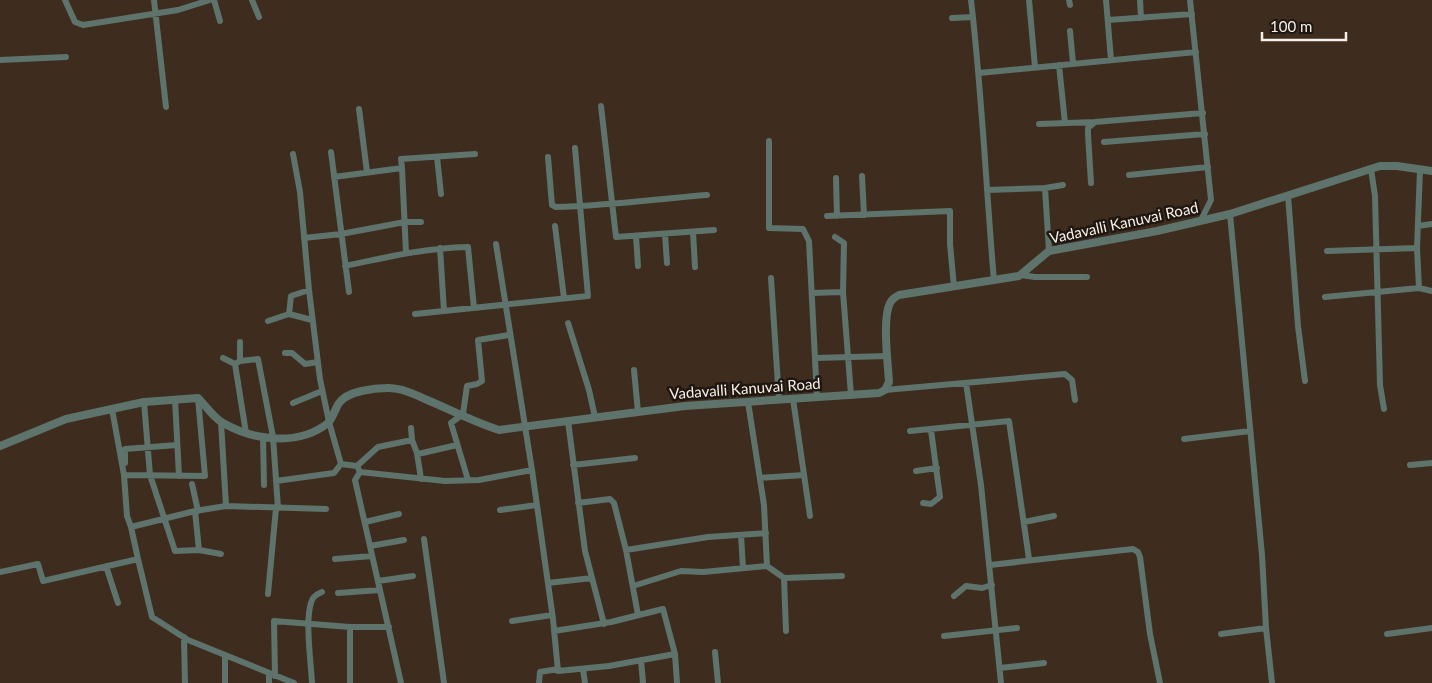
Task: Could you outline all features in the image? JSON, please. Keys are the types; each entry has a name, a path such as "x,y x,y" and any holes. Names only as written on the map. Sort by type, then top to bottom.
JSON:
{"street":[{"path":"65,0 75,22 83,25 178,10 212,0 220,21"},
{"path":"154,0 166,107"},
{"path":"252,0 259,17"},
{"path":"971,0 980,73 986,190 994,281"},
{"path":"1029,0 1035,67"},
{"path":"1106,0 1111,60"},
{"path":"1140,0 1141,18"},
{"path":"1190,0 1213,218"},
{"path":"1108,20 1192,14"},
{"path":"952,18 973,16"},
{"path":"1070,31 1073,63"},
{"path":"980,73 1196,52"},
{"path":"0,60 66,58"},
{"path":"1059,64 1065,123"},
{"path":"601,106 616,237 714,230"},
{"path":"359,109 367,172"},
{"path":"1039,124 1095,122 1203,113"},
{"path":"1091,183 1088,128 1095,122"},
{"path":"1104,142 1205,134"},
{"path":"769,141 768,228 802,229 809,241 817,398"},
{"path":"415,314 588,296 575,148"},
{"path":"331,152 349,292"},
{"path":"293,154 300,192 312,320 322,391 341,464"},
{"path":"406,253 401,159 475,154"},
{"path":"437,157 441,194"},
{"path":"548,157 552,205 556,207 580,207 707,195"},
{"path":"1129,175 1208,166"},
{"name":"Vadavalli Kanuvai Road","path":"329,422 340,401 353,392 390,388 408,392 463,414 482,425 499,430 685,406 878,393 885,390 889,382 887,320 889,305 893,298 899,295 994,281 1021,275 1049,251 1157,231 1230,214 1380,166 1397,166 1432,171"},
{"path":"334,177 402,168"},
{"path":"1371,169 1375,196 1380,385 1384,409"},
{"path":"1419,288 1418,226 1420,169"},
{"path":"862,176 864,215"},
{"path":"836,178 837,216"},
{"path":"986,190 1046,188 1063,185"},
{"path":"1046,188 1049,251"},
{"path":"1288,195 1298,326 1305,381"},
{"path":"1201,220 1211,200"},
{"path":"827,216 950,211 950,244 954,287"},
{"path":"1230,214 1244,342 1272,683"},
{"path":"304,238 341,234 405,222 421,222"},
{"path":"1418,226 1432,224"},
{"path":"555,226 564,298"},
{"path":"693,232 695,267"},
{"path":"665,234 667,263"},
{"path":"636,236 638,266"},
{"path":"835,237 844,243 843,292 851,395"},
{"path":"496,244 504,305 532,470 558,669"},
{"path":"346,266 406,253 440,248 468,247 474,308"},
{"path":"440,248 444,311"},
{"path":"1327,251 1418,248"},
{"path":"1021,275 1035,277 1087,277"},
{"path":"771,278 779,400"},
{"path":"1325,297 1419,288 1432,291"},
{"path":"289,314 291,296 309,290"},
{"path":"812,292 843,292"},
{"path":"268,321 289,314 312,320"},
{"path":"568,323 589,390 595,417"},
{"path":"468,480 451,423 463,414 467,386 482,381 478,340 509,335"},
{"path":"240,342 237,362 246,433"},
{"path":"285,353 292,352 305,364 318,362"},
{"path":"815,358 888,356"},
{"path":"223,358 237,362 258,359 273,438 276,481 277,508 268,594"},
{"path":"634,370 638,412"},
{"path":"885,390 1065,374 1072,380 1075,400"},
{"path":"966,383 990,565 1002,683"},
{"path":"294,403 322,391"},
{"path":"0,446 66,419 144,402 175,399 198,398 221,422 249,435 281,438 308,434 329,422"},
{"path":"124,474 205,476 198,398"},
{"path":"175,399 179,476"},
{"path":"792,400 810,516"},
{"path":"144,402 150,475 175,551 199,550 222,554"},
{"path":"748,402 760,478 766,533 767,566"},
{"path":"112,409 124,474 127,516 152,617 184,638 294,683"},
{"path":"568,421 584,551 604,624"},
{"path":"910,431 1010,421 1030,560"},
{"path":"221,422 226,506"},
{"path":"411,428 412,440 418,454 421,479"},
{"path":"922,503 932,504 940,497 931,430"},
{"path":"1184,438 1250,432"},
{"path":"263,436 264,485"},
{"path":"401,683 355,480 359,469 378,447 412,440"},
{"path":"125,463 125,449 177,445"},
{"path":"418,454 457,445"},
{"path":"573,465 635,458"},
{"path":"1410,465 1432,463"},
{"path":"341,464 359,469 445,481 479,480 532,470"},
{"path":"276,481 334,473 341,464"},
{"path":"916,471 937,468"},
{"path":"760,478 804,475"},
{"path":"192,484 199,550"},
{"path":"578,503 610,499 614,502 626,550 638,615"},
{"path":"500,510 537,505"},
{"path":"131,527 196,511 226,506 326,509"},
{"path":"365,522 399,514"},
{"path":"1024,522 1054,516"},
{"path":"626,550 708,537 766,533"},
{"path":"741,535 743,568"},
{"path":"424,539 444,683"},
{"path":"370,546 404,540"},
{"path":"990,565 1134,549 1140,557 1150,634 1160,683"},
{"path":"335,560 372,556"},
{"path":"0,572 38,564 43,581 138,559"},
{"path":"106,566 118,603"},
{"path":"632,586 681,572 703,572 767,566 784,578 842,576"},
{"path":"378,581 413,576"},
{"path":"548,583 592,578"},
{"path":"784,578 786,631"},
{"path":"954,596 966,586 982,588 992,585"},
{"path":"338,593 380,590"},
{"path":"312,683 309,624 311,602 316,594 322,592"},
{"path":"554,631 604,624 663,609 675,654 678,683"},
{"path":"512,621 552,615"},
{"path":"269,683 272,674 274,621 350,627 388,627"},
{"path":"350,627 350,683"},
{"path":"944,636 1017,628"},
{"path":"1221,634 1266,628"},
{"path":"1387,634 1432,628"},
{"path":"184,638 185,683"},
{"path":"715,652 718,683"},
{"path":"539,683 540,672 558,669 558,671 584,669 675,654"},
{"path":"225,655 225,683"},
{"path":"641,660 643,683"},
{"path":"1000,668 1044,663"},
{"path":"584,669 585,683"}]}
